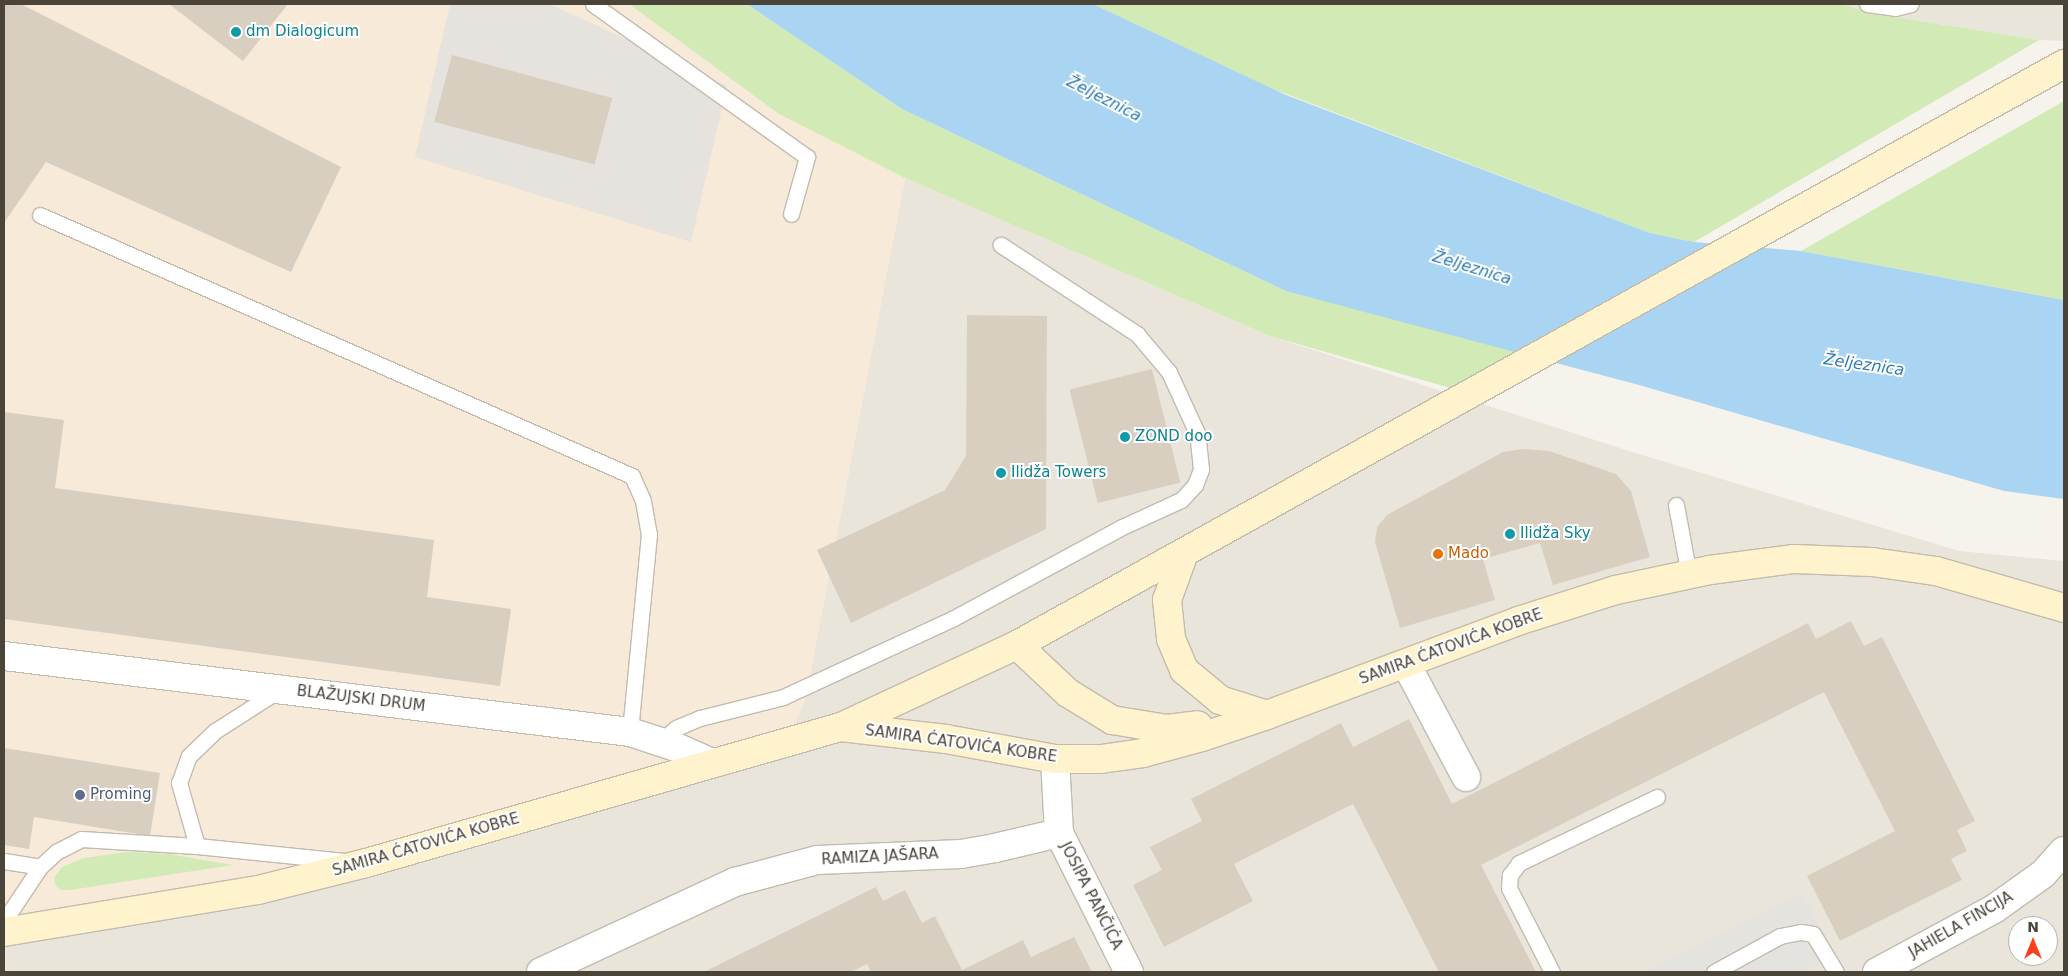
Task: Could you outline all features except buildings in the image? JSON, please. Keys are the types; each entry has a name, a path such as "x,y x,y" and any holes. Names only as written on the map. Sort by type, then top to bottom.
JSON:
{"main road":[{"name":"SAMIRA ĆATOVIĆA KOBRE","path":"4,932 258,890 366,863 841,727 1016,645 2064,64"},
{"path":"1184,553 1167,600 1171,639 1184,670 1220,700 1267,715"},
{"name":"SAMIRA ĆATOVIĆA KOBRE","path":"841,727 946,739 1055,759 1101,759 1143,753 1267,715 1518,621 1616,590 1689,575 1794,560 1872,562 1936,571 2064,608"},
{"path":"1016,645 1068,693 1112,720 1167,730 1267,715"}],"street":[{"name":"BLAŽUJSKI DRUM","path":"4,656 630,732 712,763"},
{"path":"1406,664 1466,777"},
{"name":"JOSIPA PANČIĆA","path":"1055,759 1059,833 1129,972"},
{"name":"RAMIZA JAŠARA","path":"542,972 735,882 817,860 961,854 1059,833"},
{"name":"JAHIELA FINCIJA","path":"1877,972 1994,909 2042,874 2064,851"}],"lane":[{"path":"593,4 807,157 791,214"},
{"path":"1867,4 1895,8 1911,4"},
{"path":"40,216 632,476 643,502 649,534 630,732"},
{"path":"660,742 676,728 700,718 783,697 952,619 1122,527 1181,500 1195,485 1201,469 1197,433 1169,372 1137,334 1001,245"},
{"path":"1676,506 1689,575"},
{"path":"197,846 179,783 189,756 214,731 281,689"},
{"path":"1552,972 1509,888 1510,875 1519,863 1657,797"},
{"path":"4,921 40,867 56,852 81,839 197,846 366,863"},
{"path":"4,861 40,867"},
{"path":"1714,972 1780,936 1801,932 1813,934 1836,972"}],"shaded area":[{"path":"4,4 629,4 779,114 905,178 806,696 789,742 366,863 4,931"},
{"path":"450,4 550,4 727,86 691,242 415,157"},
{"path":"1840,4 2064,4 2064,41 2039,40 1876,14"},
{"path":"905,178 1270,336 1626,450 1959,551 2064,561 2064,972 4,972 4,931 806,696"},
{"path":"1803,893 1834,956 1801,972 1643,972"}],"green space":[{"path":"629,4 747,4 902,109 1286,291 1540,356 1471,394 1270,336 905,178 779,114"},
{"path":"1093,4 1840,4 1876,14 2039,40 1694,242 1650,233 1268,87"},
{"path":"2064,101 2064,300 1801,251"},
{"path":"128,852 168,854 233,865 70,890 61,890 56,886 54,878 62,867 84,858"}],"water":[{"name":"Željeznica","path":"747,4 1093,4 1286,95 1650,233 1694,242 1801,251 2064,300 2064,499 2004,491 1639,385 1286,291 902,109"}],"place":[{"name":"dm Dialogicum","path":"236,32"},
{"name":"ZOND doo","path":"1125,437"},
{"name":"Ilidža Towers","path":"1001,473"},
{"name":"Ilidža Sky","path":"1510,534"},
{"name":"Mado","path":"1438,554"},
{"name":"Proming","path":"80,795"}]}
